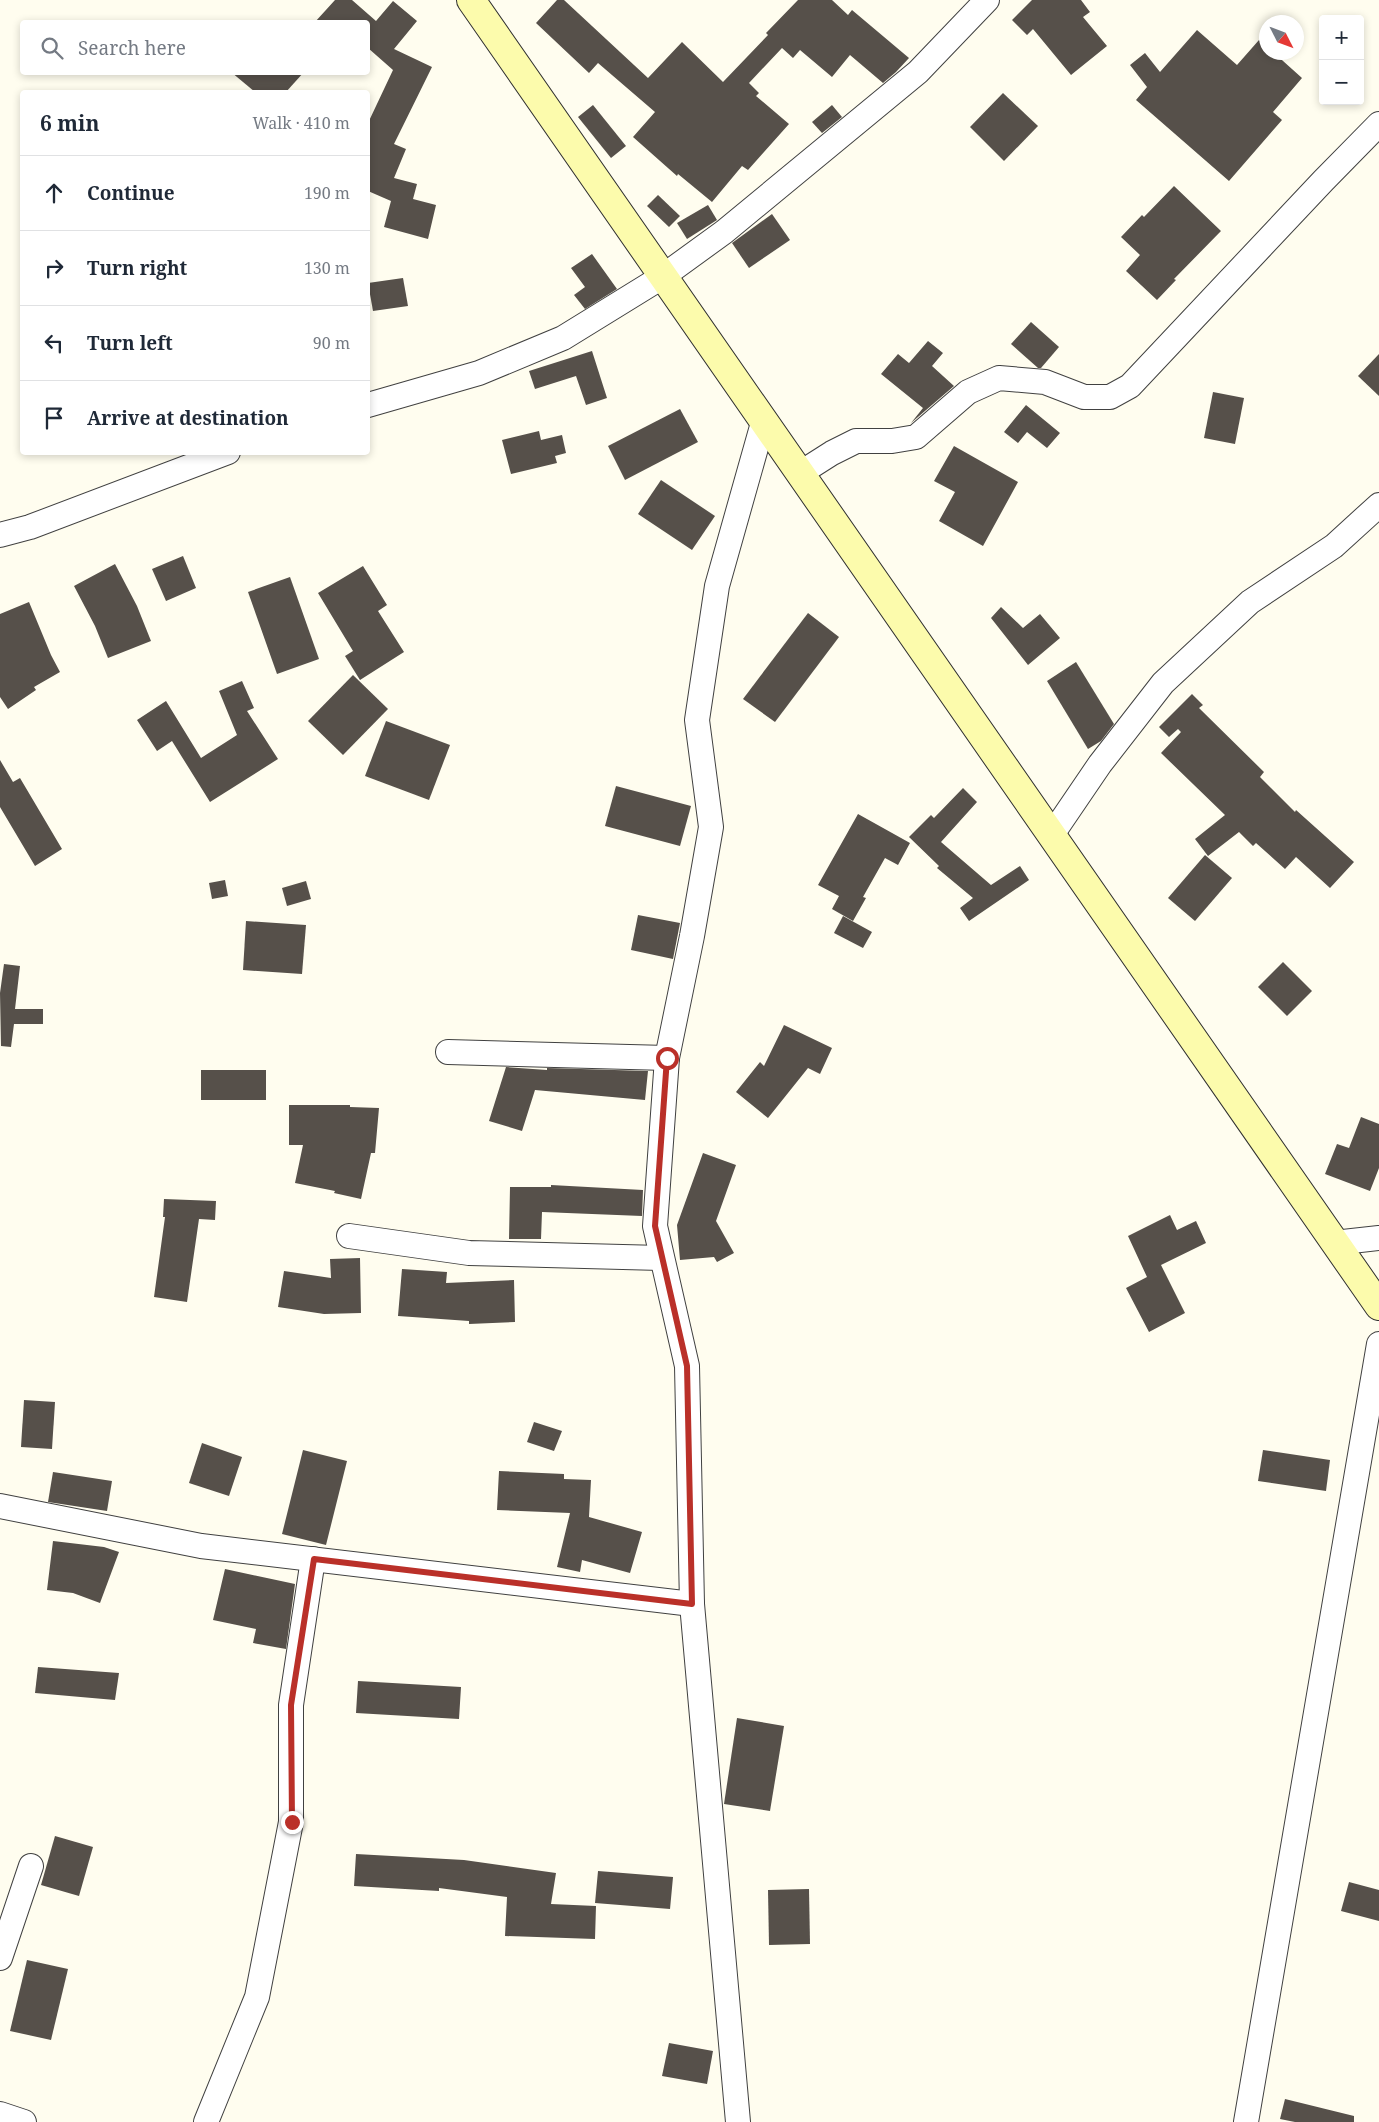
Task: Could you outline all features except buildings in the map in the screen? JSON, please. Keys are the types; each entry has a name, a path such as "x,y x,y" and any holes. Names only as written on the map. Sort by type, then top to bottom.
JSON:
{"main road":[{"path":"471,0 763,423 1379,1306"}],"street":[{"path":"370,404 478,373 563,338 662,277 724,232 918,72 987,0"},
{"path":"799,474 832,453 856,441 892,441 916,437 968,392 999,378 1045,382 1084,398 1110,398 1130,386 1379,124"},
{"path":"738,2122 692,1604 687,1366 655,1226 667,1058 692,936 711,827 697,720 717,586 763,423"},
{"path":"0,536 30,527 220,455"},
{"path":"1051,836 1100,764 1162,683 1250,602 1334,546 1379,505"},
{"path":"448,1052 667,1058"},
{"path":"349,1236 469,1253 661,1258"},
{"path":"1334,1244 1379,1238"},
{"path":"1246,2122 1379,1344"},
{"path":"0,1506 201,1546 692,1604"},
{"path":"206,2122 256,1997 292,1822 291,1705 314,1559"},
{"path":"0,1958 31,1866"},
{"path":"0,2114 24,2122"}],"route":[{"path":"292,1822 291,1705 314,1559 692,1604 687,1366 655,1226 667,1058"}]}
